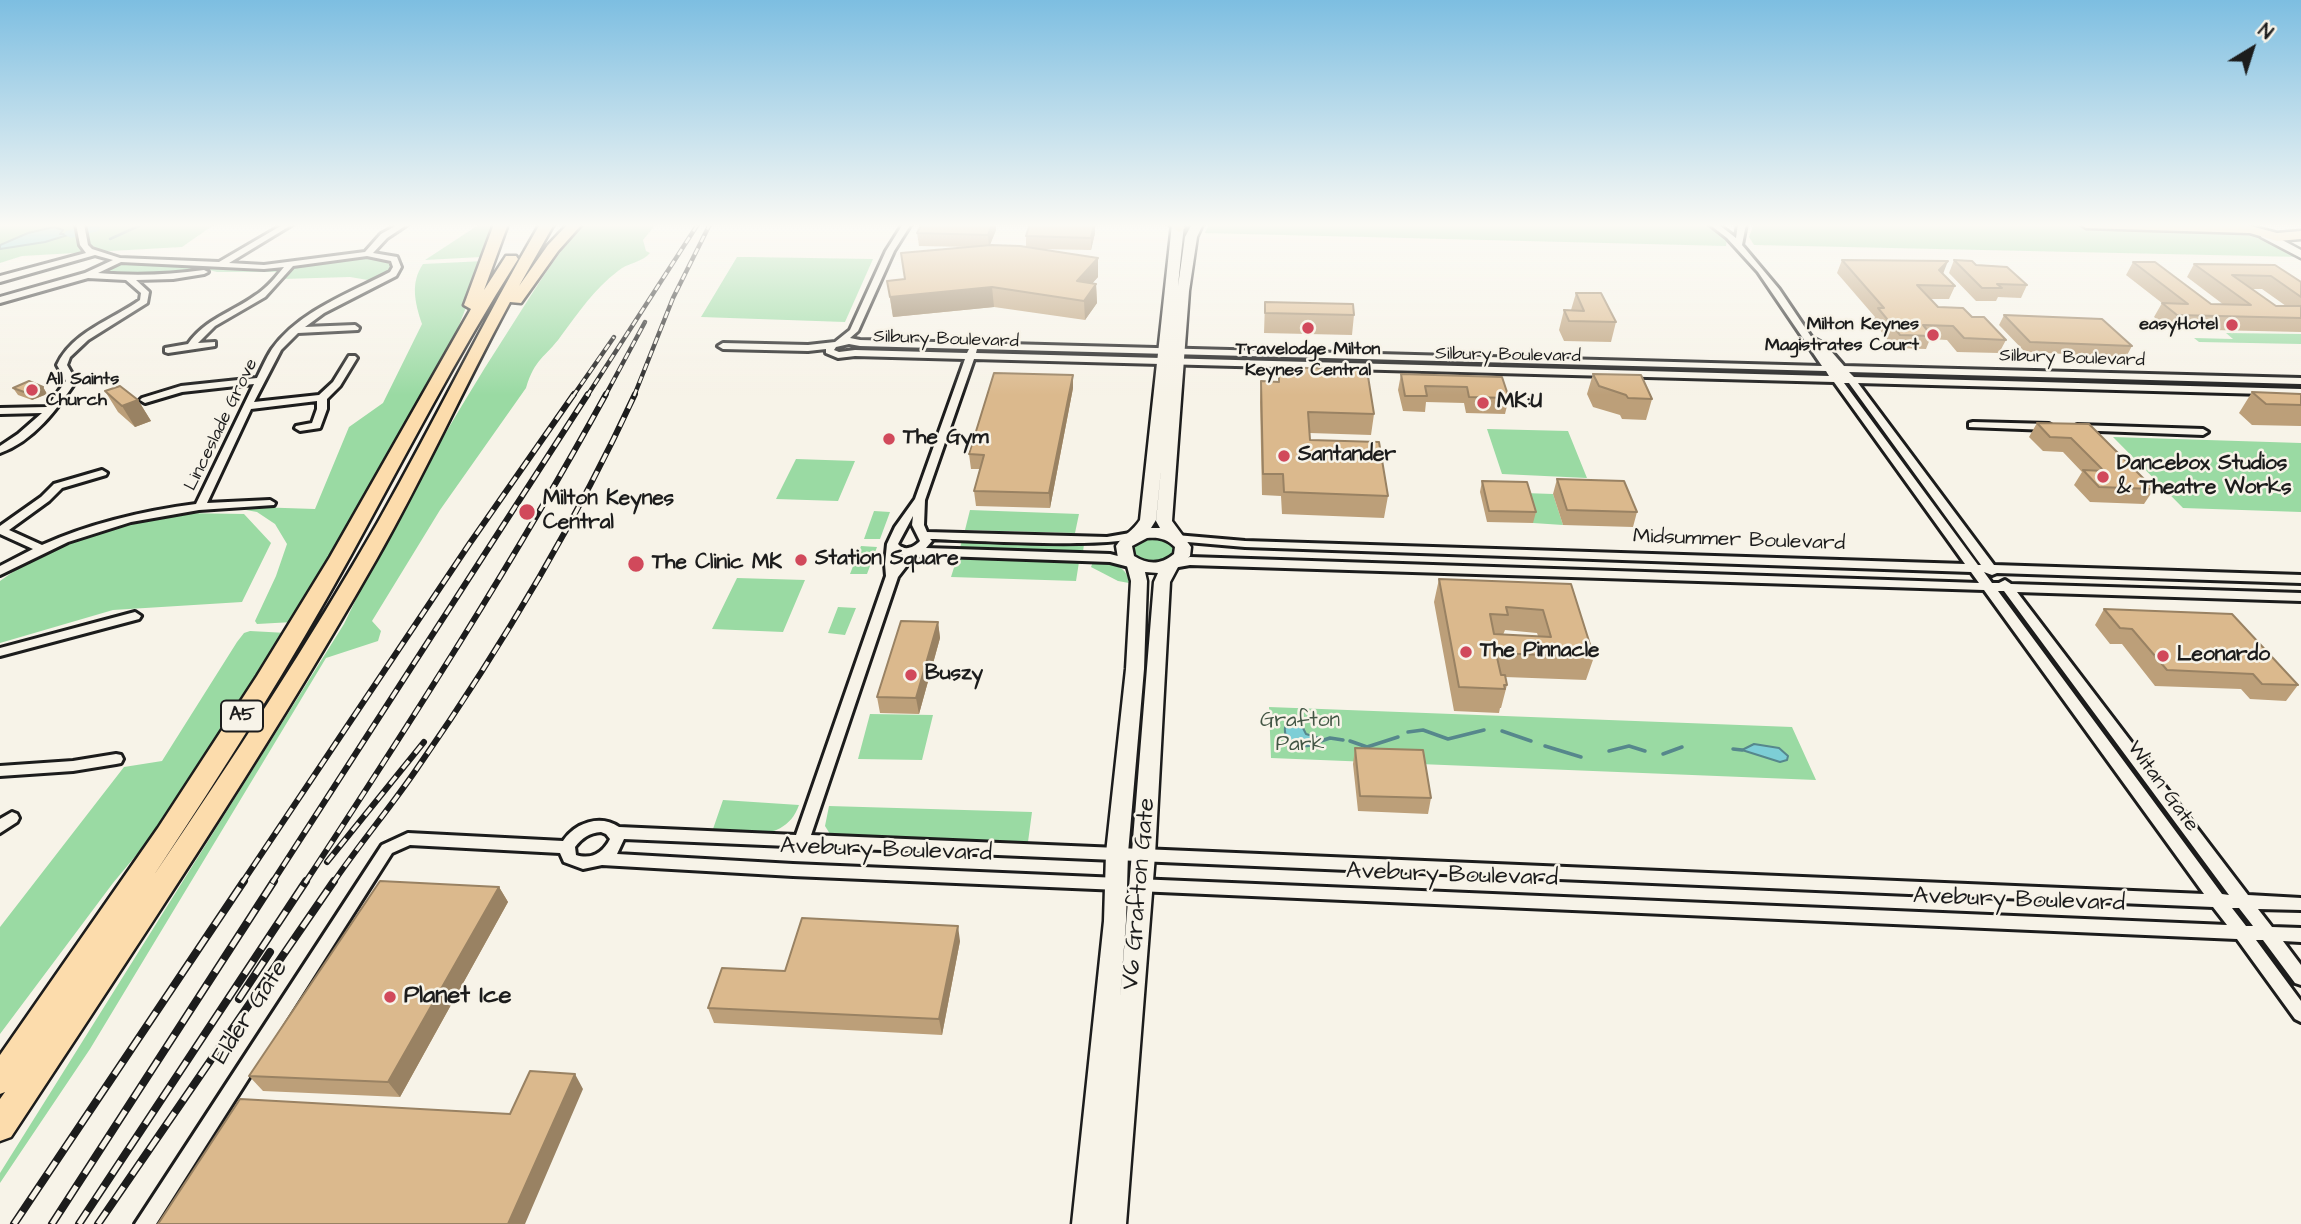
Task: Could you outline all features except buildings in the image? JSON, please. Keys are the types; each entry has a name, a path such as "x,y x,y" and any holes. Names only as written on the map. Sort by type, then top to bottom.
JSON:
{"highway":[{"path":"461,337 481,281"},
{"name":"A5","path":"0,1080 167,835 258,692 340,557 461,337 497,281"},
{"name":"A5","path":"0,1126 195,837 286,695 368,556 513,281"},
{"path":"454,393 529,281"}],"street":[{"path":"0,300 66,281"},
{"path":"132,281 145,292"},
{"path":"145,292 165,281"},
{"path":"191,346 194,340 213,324 260,297 275,281"},
{"name":"Linceslade Grove","path":"201,505 277,349 295,330 337,302 379,281"},
{"path":"835,347 844,356 856,342 879,281"},
{"path":"893,542 902,552 1104,557 1152,569 1171,565 1184,552 1164,520 1169,382 1164,345 1171,281"},
{"path":"1134,564 1123,552 1128,540 1137,535 1148,520 1169,382 1179,345 1186,281"},
{"path":"1767,281 1828,368 1839,374"},
{"path":"0,450 22,437 51,410 71,381 62,365 65,356 97,331 144,301 145,292"},
{"path":"295,330 355,328"},
{"path":"1807,335 1823,348 1974,568"},
{"path":"723,346 808,348 835,347 856,342"},
{"name":"Silbury Boulevard","path":"856,342 1134,350 1164,345"},
{"name":"Silbury Boulevard","path":"856,342 971,357 1132,361 1164,345"},
{"path":"168,350 212,344"},
{"path":"1164,345 1179,345"},
{"name":"Silbury Boulevard","path":"1179,345 1244,358 1378,368 1642,374 2035,374 2301,381"},
{"name":"Silbury Boulevard","path":"1179,345 1213,363 1244,358 1376,356 1828,368"},
{"path":"801,842 891,576 914,551 925,544 918,525 920,500 974,346"},
{"path":"1376,356 1378,368"},
{"path":"249,406 322,398 337,384 352,358"},
{"path":"1506,359 1509,371"},
{"path":"1637,363 1642,374"},
{"name":"Silbury Boulevard","path":"1839,374 1852,381 2301,393"},
{"path":"2035,374 2047,386"},
{"path":"2170,377 2184,389"},
{"path":"145,400 178,386 260,380"},
{"path":"1852,381 1990,569"},
{"path":"300,428 316,426 322,409 322,398"},
{"path":"0,411 51,410"},
{"path":"1973,425 2203,432"},
{"path":"1,530 45,499 54,485 102,473"},
{"path":"891,576 889,558 893,542 920,500"},
{"path":"0,571 40,548 92,528 134,516 201,505 270,503"},
{"path":"1,530 40,548"},
{"path":"893,542 909,531 923,535 1107,540 1156,532 1175,538"},
{"name":"Midsummer Boulevard","path":"1175,538 1211,543 2301,579"},
{"path":"1409,550 1413,568"},
{"name":"Midsummer Boulevard","path":"1171,565 1191,561 2007,587"},
{"name":"V6 Grafton Gate","path":"1112,1224 1126,921 1116,884 1117,853 1135,669 1139,580 1134,564"},
{"name":"V6 Grafton Gate","path":"1126,921 1141,885 1162,582 1171,565"},
{"name":"Witan Gate","path":"1974,568 2301,1014"},
{"name":"Witan Gate","path":"1990,569 2007,587 2301,978"},
{"path":"2236,577 2254,595"},
{"path":"2007,587 2301,597"},
{"path":"0,652 135,616"},
{"path":"0,771 73,766 116,759"},
{"path":"593,827 609,827 616,833 615,846 602,859 584,864 572,861 566,853 567,847 574,836 593,827"},
{"name":"Avebury Boulevard","path":"616,833 2301,904"},
{"path":"408,839 567,847"},
{"name":"Elder Gate","path":"145,1224 374,866 387,849 408,839"},
{"name":"Avebury Boulevard","path":"602,859 793,870 2301,935"},
{"name":"V6 Grafton Gate","path":"1086,1224 1124,953"}],"green space":[{"path":"416,281 476,281 458,328 358,511 293,622 257,624 255,621 276,576 287,544 275,524 257,512 224,506 315,509 349,427 383,403 422,324"},
{"path":"540,281 606,281 537,364 526,388 440,510 372,621 381,631 378,641 326,658 90,1049 0,1183 0,1173 344,624 421,476"},
{"path":"723,281 863,281 845,322 701,317"},
{"path":"2226,333 2301,334 2301,344 2199,342 2194,338 2233,339"},
{"path":"1487,429 1568,431 1587,478 1502,474"},
{"path":"2113,437 2301,443 2301,512 2183,508"},
{"path":"796,459 855,461 838,501 776,499"},
{"path":"1524,493 1553,494 1563,525 1533,523"},
{"path":"970,510 1079,514 1075,533 965,530"},
{"path":"874,511 890,512 880,539 864,539"},
{"path":"181,513 244,514 271,543 242,602 113,610 0,643 0,581 42,555 87,537"},
{"path":"1146,538 1162,538 1174,545 1173,556 1152,562 1137,558 1132,554 1132,547"},
{"path":"962,540 1084,544 1083,552 960,548"},
{"path":"861,546 877,547 867,574 850,574"},
{"path":"957,558 1079,562 1076,581 951,577"},
{"path":"1093,562 1121,568 1129,583 1118,581 1091,567"},
{"path":"737,578 805,580 783,632 712,629"},
{"path":"838,607 856,608 845,635 828,633"},
{"path":"244,633 287,633 163,823 113,883 0,1034 0,927 124,767 162,761 237,642"},
{"name":"Grafton Park","path":"1269,707 1792,727 1816,780 1271,758"},
{"path":"870,714 933,715 922,760 858,759"},
{"path":"723,800 799,805 785,825 775,831 751,834 713,829"},
{"path":"829,806 1032,812 1028,842 839,837 830,834 825,826"}],"water":[{"path":"1294,721 1302,726 1306,734 1319,738 1319,743 1301,746 1291,743 1285,734 1285,727"},
{"path":"1754,744 1779,748 1788,756 1787,760 1780,762 1742,750"}],"waterway":[{"path":"1408,732 1423,730 1448,739 1484,730"},
{"path":"1502,731 1531,741"},
{"path":"1350,741 1367,747 1398,737"},
{"path":"1321,741 1330,738 1343,740"},
{"path":"1545,746 1581,757"},
{"path":"1609,751 1629,746 1645,751"},
{"path":"1663,754 1682,747"},
{"path":"1733,749 1742,750"}],"railway":[{"path":"587,396 661,281"},
{"path":"634,396 681,281"},
{"path":"605,396 645,322"},
{"path":"573,396 614,337"},
{"path":"242,883 470,543 574,394"},
{"path":"272,883 588,394"},
{"path":"305,883 498,580 606,394"},
{"path":"333,883 418,767 507,631 562,538 635,394"},
{"path":"327,862 424,742"},
{"path":"14,1224 244,881"},
{"path":"52,1224 274,881"},
{"path":"79,1224 306,881"},
{"path":"98,1224 334,881"},
{"path":"239,999 270,952"}],"place":[{"name":"easyHotel","path":"2232,325"},
{"name":"Travelodge Milton Keynes Central","path":"1308,328"},
{"name":"Milton Keynes Magistrates Court","path":"1933,335"},
{"name":"All Saints Church","path":"32,390"},
{"name":"MK:U","path":"1483,403"},
{"name":"The Gym","path":"889,439"},
{"name":"Santander","path":"1284,456"},
{"name":"Dancebox Studios & Theatre Works","path":"2103,477"},
{"name":"Milton Keynes Central","path":"527,512"},
{"name":"Station Square","path":"801,560"},
{"name":"The Clinic MK","path":"636,564"},
{"name":"The Pinnacle","path":"1466,652"},
{"name":"Leonardo","path":"2163,656"},
{"name":"Buszy","path":"911,675"},
{"name":"Planet Ice","path":"390,997"}]}
